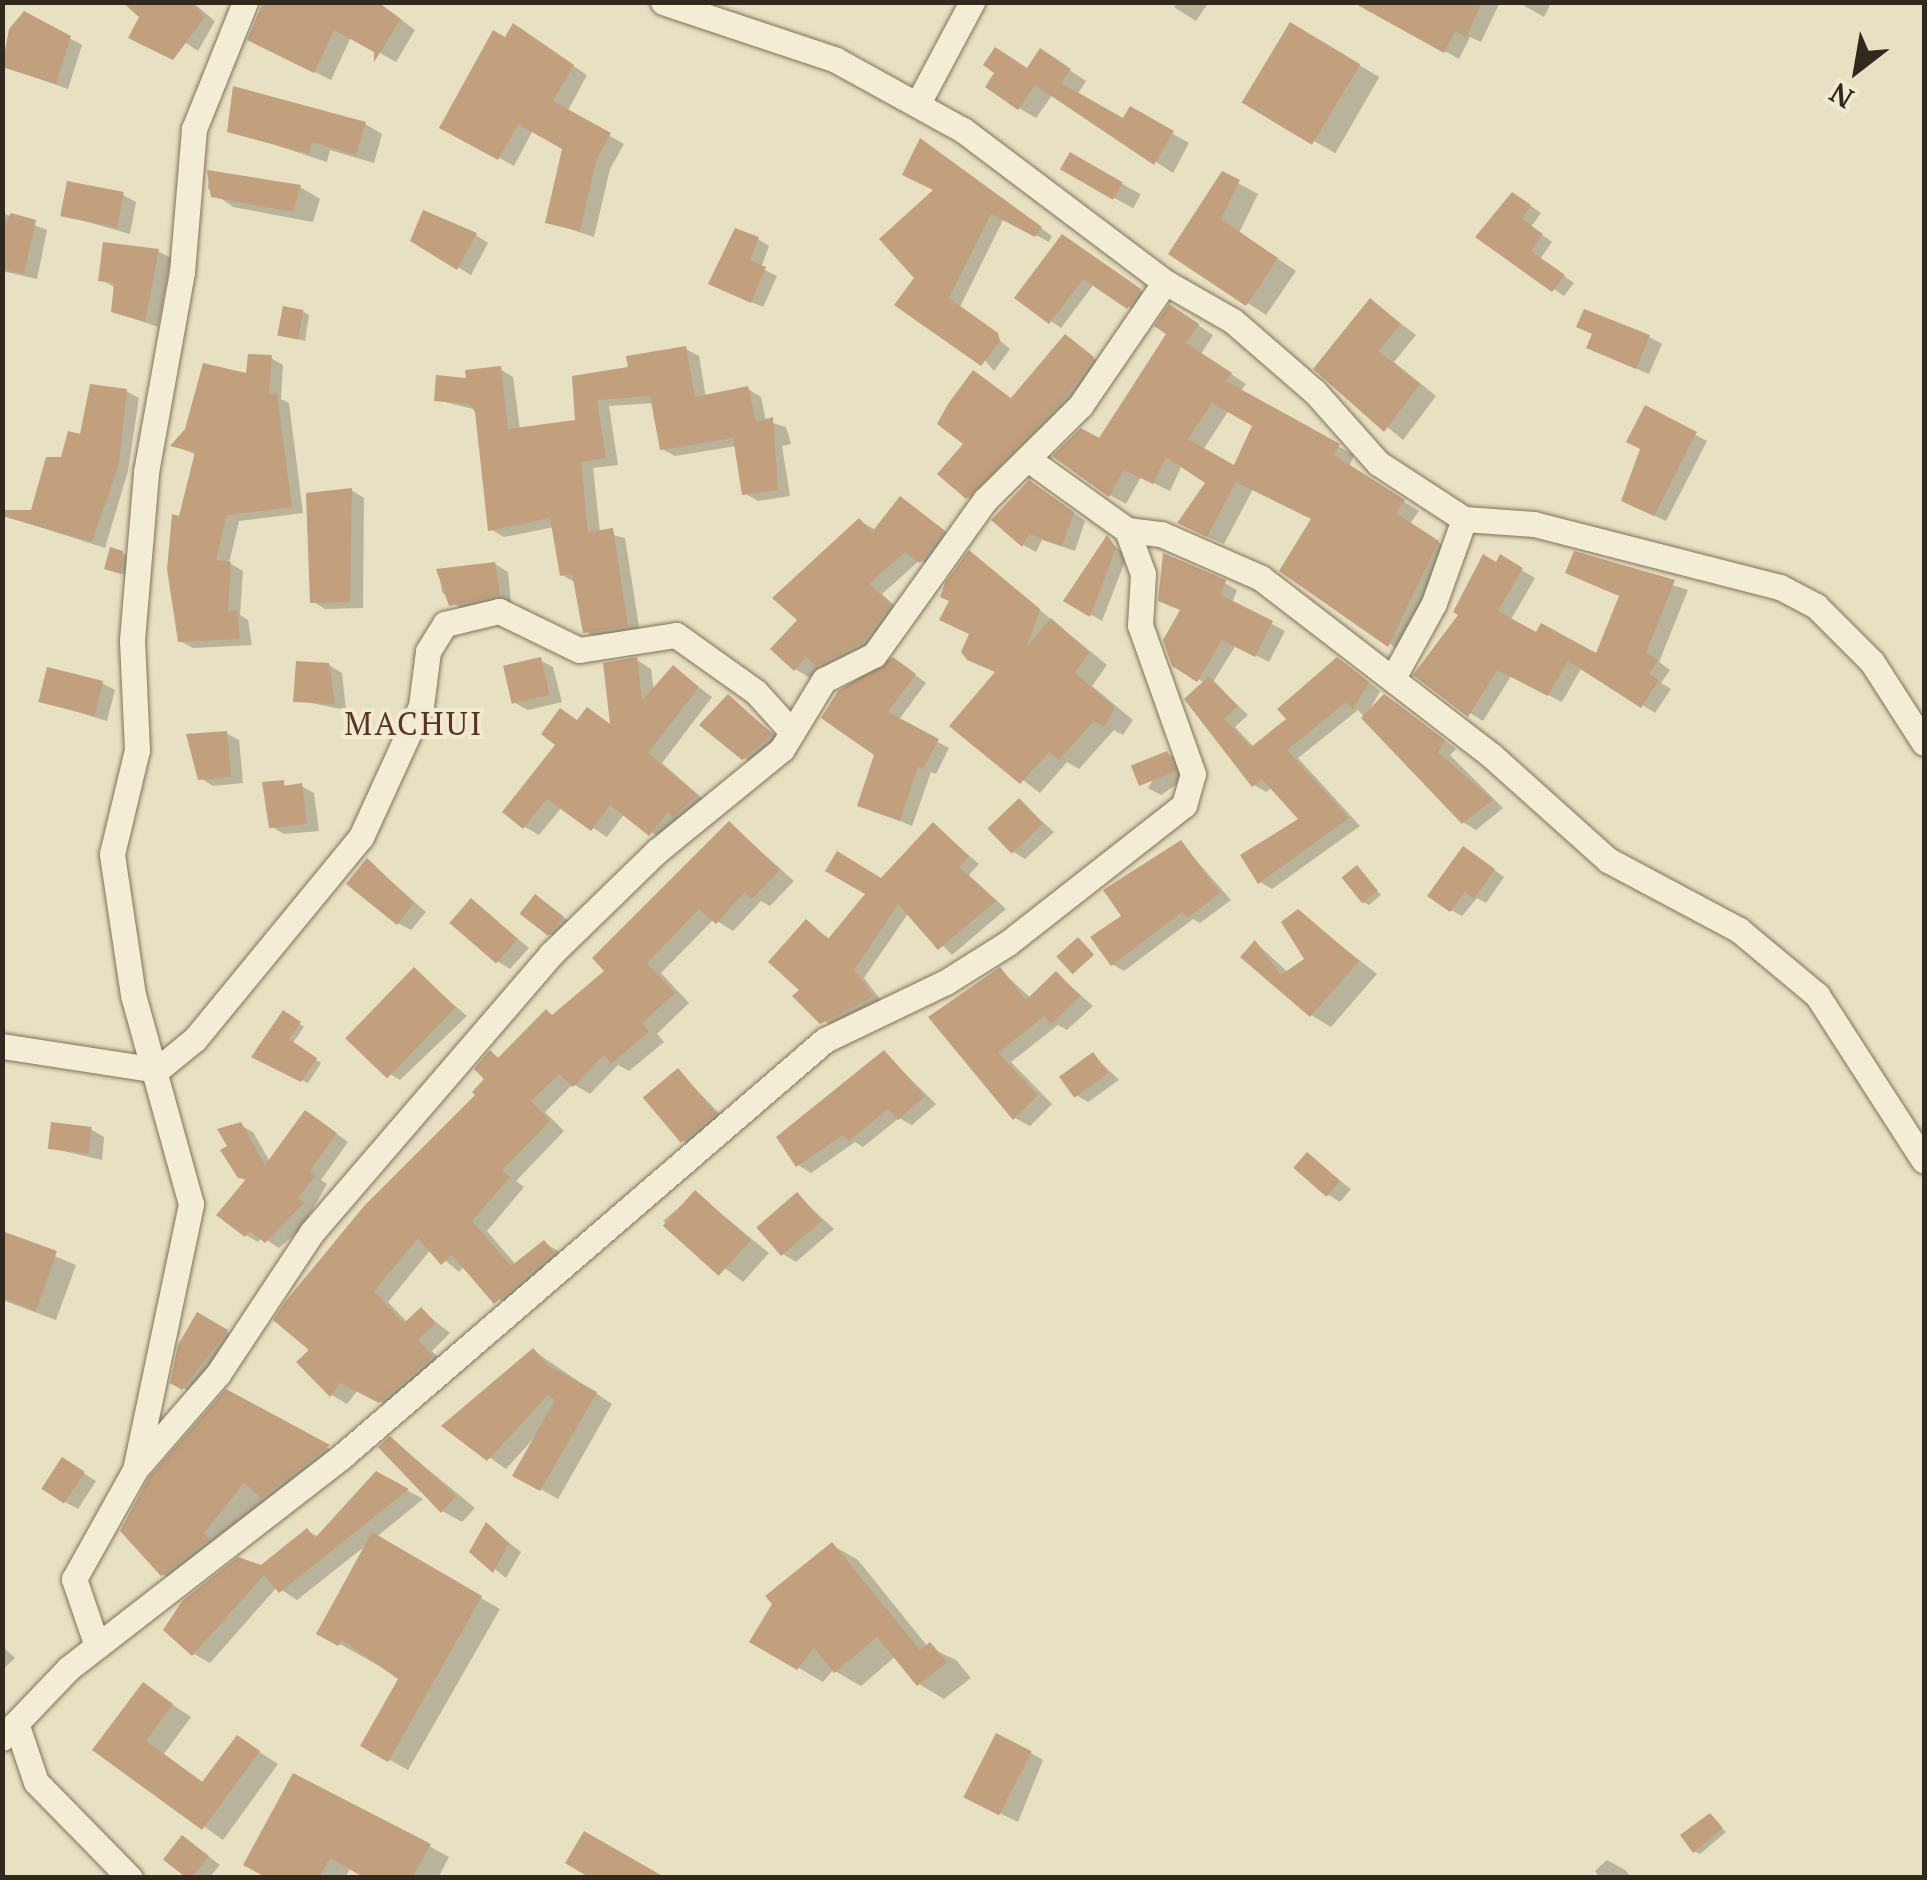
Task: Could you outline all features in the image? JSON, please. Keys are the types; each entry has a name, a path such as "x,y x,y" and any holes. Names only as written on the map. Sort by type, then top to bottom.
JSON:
{"street":[{"path":"135,1470 190,1204 133,995 112,854 137,750 132,640 146,472 182,272 194,129 245,2"},
{"path":"663,2 836,60 918,104 1165,282 1280,359 1378,463 1464,519 1534,524 1780,587 1816,606 1872,662 1924,743"},
{"path":"918,104 972,2"},
{"path":"97,1646 74,1579 135,1470 218,1374 312,1232 551,954 657,851 782,748 824,680 874,655 985,500 1080,406 1165,282"},
{"path":"1028,459 1127,530 1161,534 1260,578 1392,678 1608,860 1739,930 1817,994 1924,1161"},
{"path":"1392,678 1434,603 1464,519"},
{"path":"130,1878 36,1782 9,1731 97,1646 341,1457 825,1040 946,982 1008,943 1184,805 1193,774 1140,625 1143,574 1127,530"},
{"path":"2,1046 156,1070 196,1039 361,836 420,706 428,652 446,624 499,611 579,650 676,636 756,692 792,732"}],"building":[{"path":"122,2 192,2 205,17 173,60 128,38 139,17"},
{"path":"263,2 377,2 401,19 374,62 374,52 334,30 314,73 247,40"},
{"path":"1352,2 1482,2 1466,37 1455,31 1444,53"},
{"path":"24,11 71,36 56,84 2,67 9,29"},
{"path":"1290,22 1360,64 1312,145 1242,103"},
{"path":"513,23 574,65 553,101 611,133 596,161 580,231 545,223 562,149 518,124 498,160 439,128 493,30 505,37"},
{"path":"995,47 1027,68 1040,48 1071,69 1061,83 1123,118 1130,106 1174,131 1154,165 1035,85 1018,110 985,87 994,73 983,65"},
{"path":"233,86 366,122 356,155 312,142 309,154 227,132"},
{"path":"920,138 1042,227 1035,237 991,214 949,298 998,333 1000,341 981,366 894,305 914,278 879,239 933,190 902,175"},
{"path":"1070,152 1123,182 1113,200 1060,169"},
{"path":"207,170 301,185 293,212 211,197"},
{"path":"1222,171 1240,180 1221,219 1278,258 1246,306 1168,254"},
{"path":"67,181 124,192 117,227 60,216"},
{"path":"1512,192 1531,205 1522,219 1543,234 1531,251 1565,275 1552,292 1475,237"},
{"path":"423,210 477,233 457,270 410,241"},
{"path":"11,213 36,220 24,274 2,269 2,229"},
{"path":"735,228 759,237 750,260 766,267 751,303 708,284"},
{"path":"1062,234 1141,289 1127,309 1083,279 1049,324 1014,298"},
{"path":"103,242 159,249 145,322 111,312 114,283 98,281"},
{"path":"1370,298 1401,324 1378,351 1420,384 1384,432 1313,369"},
{"path":"1169,304 1199,324 1186,343 1232,373 1226,381 1340,444 1334,455 1405,500 1396,513 1439,541 1388,647 1279,571 1311,519 1236,482 1207,537 1177,523 1205,483 1166,457 1153,484 1124,470 1109,497 1052,456 1081,428 1099,438 1166,334 1154,326","holes":["1212,403 1252,426 1234,465 1188,439"]},
{"path":"283,306 304,310 298,339 277,335"},
{"path":"1584,309 1650,335 1636,369 1586,348 1592,334 1576,327"},
{"path":"1065,334 1094,357 1064,399 966,499 937,474 963,444 937,424 948,404 973,370 1011,398"},
{"path":"686,346 695,397 748,386 756,422 773,417 778,490 742,495 733,438 660,450 650,396 597,400 606,458 581,462 588,532 613,528 628,626 583,633 572,574 560,576 550,518 488,531 475,412 469,404 434,401 436,375 466,378 465,370 501,366 508,429 575,420 572,376 628,367 626,356"},
{"path":"248,354 272,355 269,394 277,393 292,507 227,515 216,560 231,562 228,612 237,610 240,639 178,642 167,569 172,514 179,516 195,452 170,446 185,429 203,363 246,373"},
{"path":"90,384 127,389 119,464 92,542 2,516 2,510 31,510 46,457 61,457 68,431 80,434"},
{"path":"1645,405 1697,432 1654,516 1621,501 1640,449 1626,442"},
{"path":"1029,480 1074,512 1062,546 1029,534 1022,547 991,520"},
{"path":"352,488 350,602 310,603 306,493"},
{"path":"900,496 944,530 920,563 905,552 869,584 891,604 863,642 816,666 806,657 794,671 770,649 797,620 772,598 859,518 872,532"},
{"path":"1107,535 1116,548 1090,617 1063,601"},
{"path":"110,547 123,551 121,574 104,569"},
{"path":"969,550 1040,609 1027,647 1051,618 1089,652 1075,673 1115,707 1104,727 1094,721 1059,760 1049,752 1020,784 949,726 995,672 967,660 961,652 969,634 939,620 949,601 940,597 945,583"},
{"path":"1574,551 1675,580 1646,653 1658,660 1649,674 1659,680 1641,708 1568,661 1548,696 1497,670 1468,717 1413,675 1458,615 1453,612 1483,554 1496,562 1500,554 1523,568 1498,611 1536,632 1541,623 1596,653 1619,596 1565,573"},
{"path":"1163,553 1226,580 1221,595 1273,621 1255,657 1222,640 1197,682 1172,666 1163,640 1180,610 1158,601"},
{"path":"495,562 500,595 449,606 436,569"},
{"path":"541,657 550,695 512,704 503,666"},
{"path":"637,657 642,701 673,665 699,687 648,753 697,795 673,817 668,812 649,836 610,805 591,831 547,799 523,829 502,812 555,745 541,734 560,708 577,720 587,707 610,724 603,663"},
{"path":"893,657 916,674 888,712 939,739 923,769 918,767 900,821 857,806 874,755 821,718 838,691"},
{"path":"1337,657 1369,682 1353,710 1346,702 1287,750 1349,818 1258,884 1240,855 1298,819 1262,779 1252,787 1184,699 1209,676 1238,706 1224,719 1251,747 1286,719 1277,709"},
{"path":"296,661 329,663 335,704 293,702"},
{"path":"47,667 103,681 95,716 38,702"},
{"path":"728,694 772,734 742,760 699,725"},
{"path":"1384,694 1445,740 1438,752 1493,800 1462,824 1361,718"},
{"path":"227,731 231,777 198,780 186,734"},
{"path":"1167,751 1175,771 1139,786 1131,766"},
{"path":"284,780 284,786 302,783 307,824 269,828 262,782"},
{"path":"1019,798 1043,823 1012,854 987,829"},
{"path":"729,821 780,870 752,899 745,892 716,924 699,909 647,963 675,993 642,1023 649,1032 611,1064 604,1055 573,1087 559,1074 531,1101 550,1121 502,1170 510,1177 472,1221 511,1266 544,1240 554,1252 494,1304 452,1255 441,1265 418,1238 374,1291 404,1323 421,1307 436,1323 418,1340 433,1356 379,1403 340,1383 330,1397 296,1362 309,1350 273,1320 285,1302 364,1206 475,1095 472,1092 484,1079 474,1069 490,1050 498,1058 546,1009 552,1015 604,971 592,958"},
{"path":"933,822 969,856 959,867 996,901 938,950 898,904 854,970 874,996 820,1024 792,996 799,990 768,962 806,919 828,939 865,894 825,871 837,851 881,878"},
{"path":"1181,840 1220,893 1187,918 1182,912 1111,966 1090,937 1121,916 1103,890"},
{"path":"1463,846 1495,869 1474,899 1465,892 1450,912 1427,896"},
{"path":"367,858 414,903 397,925 346,884"},
{"path":"1357,865 1378,891 1362,903 1341,878"},
{"path":"535,894 563,916 548,936 520,914"},
{"path":"471,898 518,939 496,964 449,923"},
{"path":"1298,909 1359,961 1310,1017 1240,957 1255,940 1281,975 1304,959 1281,922"},
{"path":"1078,937 1094,955 1073,974 1056,956"},
{"path":"414,967 456,1007 387,1079 345,1038"},
{"path":"1000,967 1026,1000 1056,971 1080,996 1051,1024 1044,1016 998,1053 1038,1095 1013,1120 928,1017"},
{"path":"283,1010 301,1022 289,1039 317,1058 301,1082 251,1057"},
{"path":"884,1050 925,1096 898,1120 888,1109 849,1141 843,1135 796,1167 776,1137"},
{"path":"1093,1052 1108,1073 1074,1098 1059,1077"},
{"path":"678,1068 716,1113 681,1143 643,1098"},
{"path":"305,1110 337,1133 310,1171 316,1176 298,1198 304,1203 265,1243 250,1231 245,1237 216,1215 246,1179 238,1178 220,1150 227,1146 217,1129 241,1122 265,1165"},
{"path":"51,1122 92,1127 88,1154 48,1149"},
{"path":"1307,1152 1340,1181 1326,1197 1293,1168"},
{"path":"695,1190 751,1240 719,1276 663,1226"},
{"path":"797,1192 822,1221 781,1256 756,1227"},
{"path":"2,1231 57,1251 36,1311 2,1298"},
{"path":"197,1312 228,1330 182,1390 170,1383 178,1345"},
{"path":"533,1348 549,1366 597,1392 540,1491 512,1476 555,1400 548,1395 487,1461 441,1426"},
{"path":"226,1389 330,1445 261,1498 244,1483 204,1533 209,1539 161,1576 120,1531 149,1477"},
{"path":"390,1436 456,1496 441,1513 378,1447"},
{"path":"62,1457 85,1472 64,1504 41,1489"},
{"path":"376,1471 409,1489 279,1593 264,1575 192,1656 163,1630 182,1601 238,1557 261,1565 307,1528 315,1538"},
{"path":"486,1522 509,1543 493,1573 469,1552"},
{"path":"372,1532 482,1596 388,1762 360,1746 398,1679 342,1640 338,1646 316,1634"},
{"path":"832,1542 920,1650 930,1642 947,1662 917,1686 877,1637 834,1673 814,1648 797,1670 749,1642 772,1604 765,1596"},
{"path":"143,1682 173,1704 146,1741 202,1782 237,1735 260,1751 202,1830 92,1750"},
{"path":"996,1733 1032,1751 999,1815 963,1797"},
{"path":"293,1773 431,1844 412,1878 365,1878 330,1858 319,1878 267,1878 243,1865"},
{"path":"1710,1813 1723,1828 1693,1853 1680,1835"},
{"path":"584,1831 666,1878 590,1878 565,1863"},
{"path":"182,1835 209,1856 192,1878 163,1859"}],"district":[{"name":"MACHUI","path":"414,723"}]}
